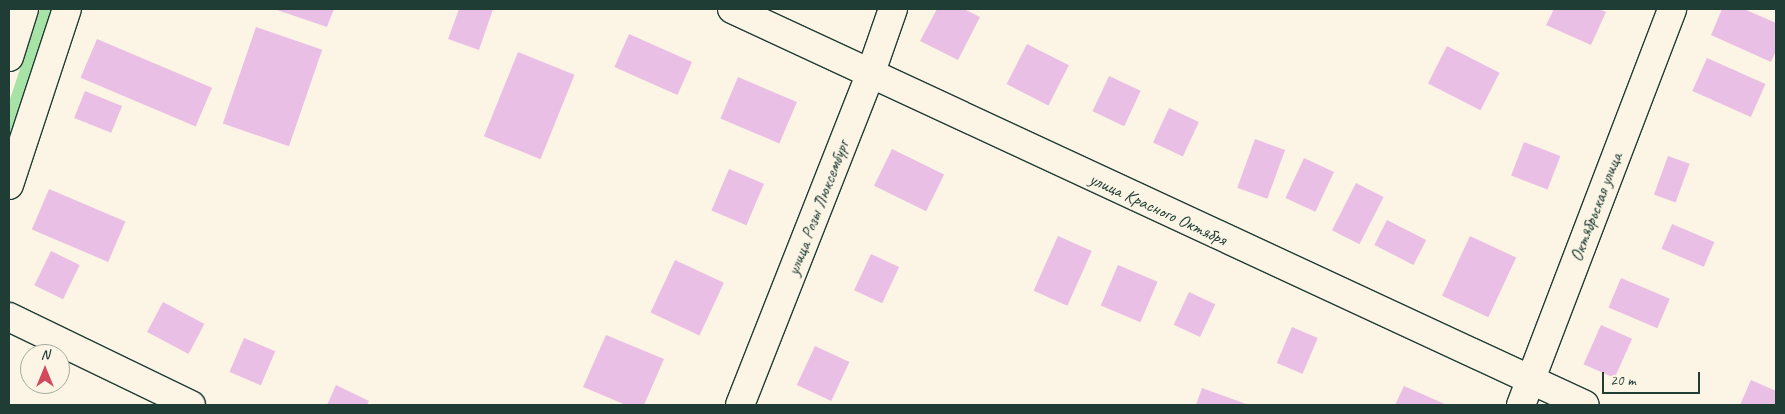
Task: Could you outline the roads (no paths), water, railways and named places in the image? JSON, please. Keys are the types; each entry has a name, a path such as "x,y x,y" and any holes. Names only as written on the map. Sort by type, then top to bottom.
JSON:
{"street":[{"path":"9,57 24,9"},
{"path":"9,184 67,9"},
{"name":"улица Красного Октября","path":"732,9 1525,393 1585,405"},
{"name":"улица Розы Люксембург","path":"740,405 870,75 893,9"},
{"name":"Октябрьская улица","path":"1525,393 1672,9"},
{"path":"9,317 191,405"}]}
